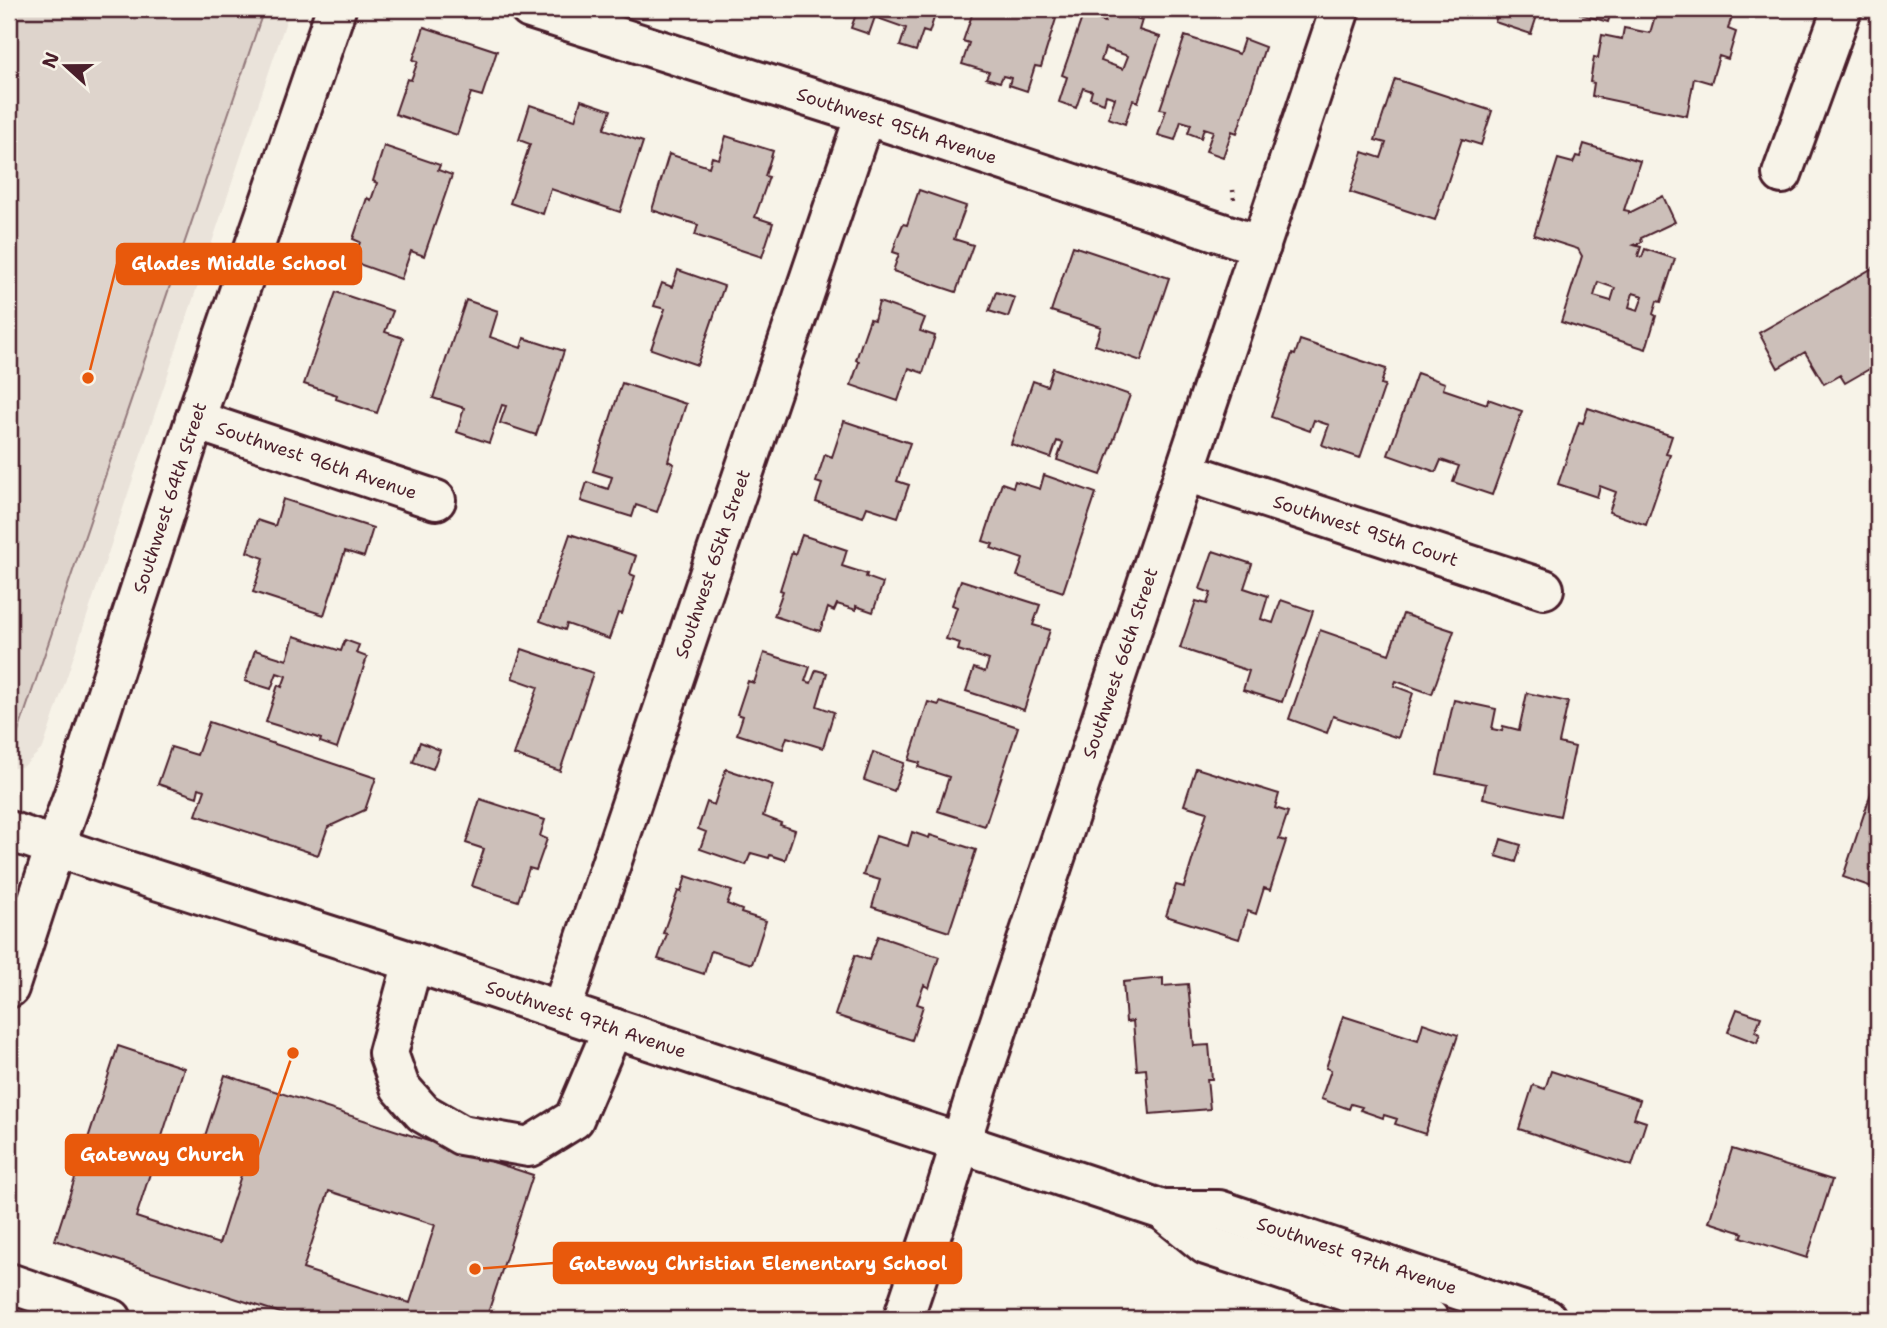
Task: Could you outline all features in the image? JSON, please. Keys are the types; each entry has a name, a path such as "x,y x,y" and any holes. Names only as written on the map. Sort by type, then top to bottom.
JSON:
{"street":[{"name":"Southwest 64th Street","path":"9,988 81,775 195,420 336,9"},
{"name":"Southwest 95th Avenue","path":"530,9 865,115 1261,246"},
{"name":"Southwest 66th Street","path":"902,1319 1340,9"},
{"path":"1783,174 1842,9"},
{"name":"Southwest 65th Street","path":"561,1011 865,115"},
{"name":"Southwest 96th Avenue","path":"195,420 436,500"},
{"name":"Southwest 95th Court","path":"1186,472 1544,589"},
{"name":"Southwest 97th Avenue","path":"9,831 1163,1210 1219,1210 1547,1319"},
{"path":"413,962 388,1053 400,1087 424,1113 461,1135 529,1147 573,1119 613,1028"},
{"name":"Southwest 97th Avenue","path":"1163,1210 1206,1245 1429,1319"},
{"path":"9,1283 111,1319"}],"shaded area":[{"path":"9,9 290,9 43,748 24,766 9,769"},
{"path":"9,9 264,9 10,756 9,755"}],"building":[{"path":"768,9 794,9 792,17"},
{"path":"798,9 826,9 823,17"},
{"path":"858,9 937,9 929,33 923,31 916,51 900,46 906,28 875,17 869,34 851,28"},
{"path":"974,9 1059,9 1041,67 1035,66 1027,91 1009,85 1011,78 1003,76 1000,82 986,78 989,72 962,64 969,43 963,41"},
{"path":"1109,9 1142,20 1139,30 1160,37 1138,102 1133,100 1125,124 1108,118 1115,98 1106,95 1104,103 1090,98 1092,91 1083,88 1076,108 1059,102 1067,77 1062,75 1083,15 1105,22","holes":["1105,48 1128,56 1123,69 1101,61"]},
{"path":"1499,9 1550,9 1549,13 1539,10 1531,34 1495,22"},
{"path":"1581,9 1612,9 1608,22 1580,14"},
{"path":"1657,9 1742,9 1733,13 1728,29 1736,32 1728,59 1719,56 1711,83 1694,78 1687,116 1592,96 1594,83 1590,82 1594,57 1598,58 1602,35 1622,39 1624,28 1650,33"},
{"path":"424,27 497,51 482,96 471,93 457,135 395,114 407,79 411,80 418,61 413,60"},
{"path":"1185,36 1239,54 1244,39 1265,47 1237,133 1232,131 1223,157 1206,151 1213,131 1204,128 1201,138 1188,133 1191,124 1181,121 1175,140 1158,135 1166,110 1160,109"},
{"path":"1395,79 1492,111 1481,145 1462,139 1435,220 1350,192 1363,152 1381,158 1386,143 1375,140"},
{"path":"581,100 611,110 604,129 643,142 620,212 551,189 543,214 510,203 530,144 519,140 530,105 575,120"},
{"path":"726,136 773,151 765,176 769,177 755,217 773,223 762,257 695,235 698,225 652,210 669,154 709,167 712,157 719,159"},
{"path":"1584,144 1640,161 1624,210 1629,213 1663,196 1675,222 1641,238 1642,242 1634,245 1641,247 1638,256 1642,257 1645,249 1675,259 1661,302 1657,301 1653,314 1656,316 1646,349 1561,322 1582,256 1578,249 1534,235 1558,159 1573,163 1576,156 1580,157","holes":["1598,282 1615,288 1611,301 1594,296","1633,293 1643,296 1638,310 1629,307"]},
{"path":"384,146 440,165 438,170 452,175 424,256 411,251 401,279 353,262 360,242 353,239 367,198 371,200 377,183 373,181"},
{"path":"919,190 966,206 954,239 973,245 956,292 893,271 899,254 893,252 897,238 903,224 907,225"},
{"path":"1073,246 1169,278 1141,361 1095,345 1101,327 1051,311"},
{"path":"1878,265 1878,364 1845,383 1840,375 1824,384 1805,352 1778,368 1759,333"},
{"path":"678,270 724,286 697,365 651,349 665,309 654,306 658,294 662,283 672,287"},
{"path":"336,292 393,311 385,332 403,338 377,413 336,399 337,395 304,384"},
{"path":"996,292 1015,298 1008,317 989,311"},
{"path":"466,300 498,311 490,337 521,348 524,338 564,351 536,435 500,423 506,406 502,405 489,443 457,432 464,408 433,398"},
{"path":"879,302 925,318 920,331 935,336 923,373 909,368 898,401 851,385 863,339 870,319 874,320"},
{"path":"1300,340 1386,369 1381,384 1385,385 1360,458 1322,445 1329,425 1314,420 1310,431 1271,417 1292,354 1295,355"},
{"path":"1053,368 1130,395 1101,475 1057,460 1063,443 1057,441 1051,458 1011,444 1033,381 1047,386"},
{"path":"1417,373 1445,383 1443,389 1487,404 1488,399 1522,411 1492,495 1453,482 1459,466 1441,460 1436,472 1388,455"},
{"path":"622,383 686,404 668,461 674,464 657,512 636,505 632,517 581,501 587,482 608,489 612,477 593,471"},
{"path":"1588,408 1672,436 1666,454 1670,455 1646,525 1609,512 1616,492 1600,486 1597,497 1558,484 1579,422 1583,423"},
{"path":"844,421 910,443 897,481 909,485 898,517 867,507 863,517 816,502 822,484 816,482 825,454 832,457"},
{"path":"1044,475 1096,493 1063,592 1017,576 1023,559 991,548 993,544 983,541 1002,483 1013,487 1015,481 1040,489"},
{"path":"283,499 373,528 364,557 345,551 324,615 253,592 264,558 247,552 257,520 275,526"},
{"path":"570,534 636,556 630,574 635,576 622,614 618,613 609,639 567,624 565,630 540,621"},
{"path":"802,535 847,550 842,566 867,574 866,577 883,583 873,612 856,606 856,610 837,604 834,611 828,608 820,631 774,616 792,552 795,554"},
{"path":"1213,551 1252,564 1244,588 1268,596 1261,619 1273,623 1281,600 1313,611 1282,702 1243,690 1249,671 1180,648 1196,601 1207,604 1211,593 1200,589"},
{"path":"961,580 1040,605 1033,625 1050,630 1024,710 966,691 974,668 985,672 989,660 958,650 960,643 946,639 957,607 952,605"},
{"path":"1403,614 1454,631 1432,694 1396,681 1394,686 1413,693 1398,738 1333,716 1327,733 1289,719 1320,630 1389,654"},
{"path":"294,636 341,651 345,640 359,645 356,653 367,657 337,748 320,742 321,739 266,722 278,685 282,687 286,676 277,673 271,689 245,681 255,650 287,660"},
{"path":"522,649 593,673 560,771 514,755 538,687 512,678"},
{"path":"764,653 810,667 805,681 811,683 816,670 827,673 817,706 834,712 823,748 787,737 783,749 737,734 743,716 737,714 748,681 754,683"},
{"path":"1527,693 1568,702 1559,743 1575,747 1560,816 1483,798 1486,784 1437,774 1454,700 1496,709 1492,729 1502,731 1503,726 1519,730"},
{"path":"928,702 939,705 940,702 1018,727 985,826 938,811 949,777 918,767 920,763 909,760"},
{"path":"209,722 376,778 365,810 328,827 318,855 196,815 205,790 199,788 197,797 158,784 171,747 197,755"},
{"path":"420,742 440,750 433,769 413,762"},
{"path":"873,752 904,763 894,791 864,780"},
{"path":"1196,768 1279,794 1275,808 1288,812 1279,839 1286,841 1270,890 1264,888 1256,914 1248,911 1239,939 1166,916 1176,885 1184,887 1207,812 1184,805"},
{"path":"726,769 773,785 763,816 795,830 785,860 751,853 746,865 700,849 706,832 698,829 707,802 714,805"},
{"path":"1878,772 1878,889 1843,877"},
{"path":"480,799 545,820 540,836 547,839 536,870 529,868 518,901 472,886 484,849 466,843"},
{"path":"912,832 976,850 949,932 872,907 880,880 863,875 876,836 908,846"},
{"path":"1501,839 1521,845 1516,862 1496,856"},
{"path":"686,876 732,891 727,904 742,910 741,913 766,921 752,964 711,951 704,974 658,959 667,934 663,933"},
{"path":"878,936 939,957 929,988 924,985 917,1004 923,1006 912,1040 835,1015 855,955 869,960"},
{"path":"1163,978 1163,986 1188,984 1194,1046 1209,1045 1212,1079 1207,1079 1210,1109 1150,1114 1146,1069 1137,1070 1133,1021 1126,1022 1123,982"},
{"path":"1737,1009 1761,1017 1755,1032 1760,1034 1757,1043 1728,1032"},
{"path":"1343,1016 1418,1040 1423,1023 1458,1035 1425,1134 1395,1124 1397,1119 1384,1115 1383,1118 1360,1110 1362,1107 1351,1104 1349,1109 1321,1099 1331,1070 1326,1068"},
{"path":"118,1046 184,1068 136,1217 219,1244 244,1166 200,1151 225,1075 533,1175 486,1319 299,1319 55,1240","holes":["329,1191 435,1225 410,1303 303,1269"]},
{"path":"1551,1071 1640,1100 1634,1118 1646,1122 1632,1166 1519,1129 1533,1085 1545,1089"},
{"path":"1732,1149 1832,1180 1807,1258 1741,1237 1743,1233 1709,1222"}],"place":[{"name":"Glades Middle School","path":"88,378"},
{"name":"Gateway Church","path":"293,1053"},
{"name":"Gateway Christian Elementary School","path":"475,1269"}]}
